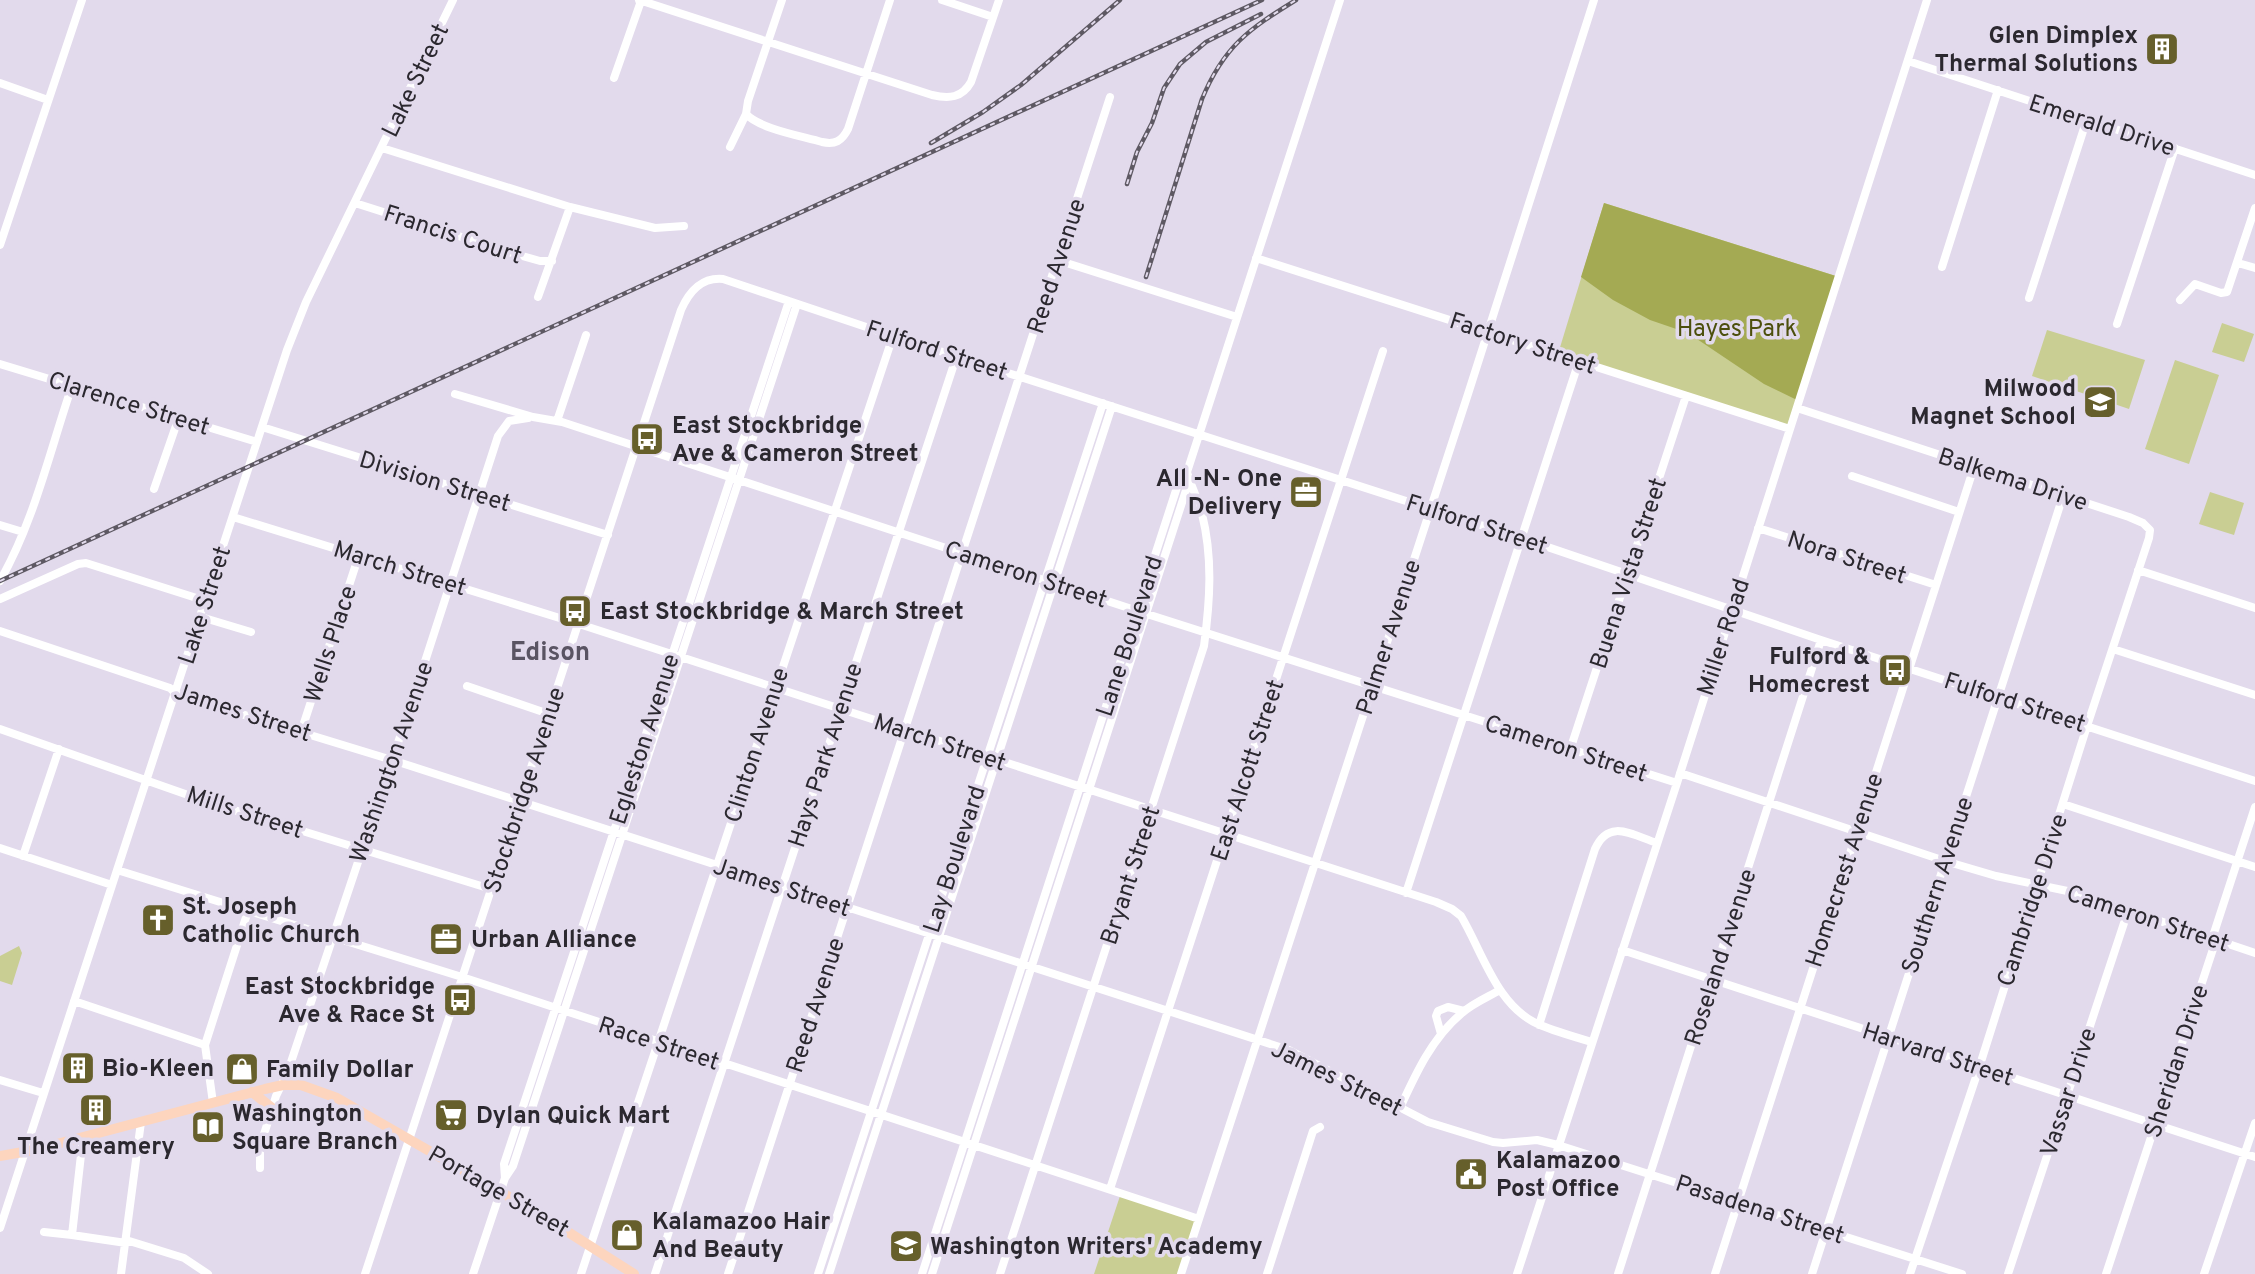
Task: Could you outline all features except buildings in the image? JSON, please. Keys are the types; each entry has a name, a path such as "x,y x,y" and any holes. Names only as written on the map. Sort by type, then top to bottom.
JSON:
{"main road":[{"name":"Portage Street","path":"0,1156 283,1084 301,1085 334,1096 409,1138 634,1274"},
{"path":"252,1092 272,1108"}],"street":[{"path":"0,245 82,0"},
{"name":"Lake Street","path":"0,1228 296,324 453,0"},
{"path":"614,78 640,0 932,95 954,97 965,92 971,82 999,0"},
{"path":"730,147 746,114 782,0"},
{"path":"746,114 773,128 829,144 837,142 848,129 890,0"},
{"path":"942,0 993,17"},
{"name":"Lane Boulevard","path":"1085,789 1147,614 1199,434 1340,0"},
{"name":"Palmer Avenue","path":"1181,1274 1594,0"},
{"name":"Miller Road","path":"1517,1274 1927,0"},
{"name":"Emerald Drive","path":"1908,61 2255,175"},
{"path":"0,83 48,100"},
{"path":"1942,267 1998,90"},
{"name":"Reed Avenue","path":"728,1274 1110,97"},
{"path":"2029,298 2087,119"},
{"path":"383,148 570,207 655,228 684,226"},
{"path":"2117,324 2175,148"},
{"name":"Francis Court","path":"355,202 515,254 540,261 552,261"},
{"path":"538,297 570,207"},
{"path":"2180,300 2195,284 2221,293 2227,292 2255,208"},
{"name":"Factory Street","path":"1256,258 1790,429"},
{"path":"1057,260 1237,317"},
{"path":"2238,263 2255,268"},
{"name":"Fulford Street","path":"697,286 711,279 723,279 1521,538 1821,640 2255,781"},
{"name":"Stockbridge Avenue","path":"365,1274 681,310 688,295 697,286"},
{"name":"Egleston Avenue","path":"589,920 623,835 648,745 793,303"},
{"path":"557,421 586,335"},
{"name":"Clinton Avenue","path":"581,1274 893,336"},
{"name":"East Alcott Street","path":"1110,1189 1383,351"},
{"name":"Hays Park Avenue","path":"655,1274 957,355"},
{"path":"1406,893 1579,361"},
{"name":"Clarence Street","path":"0,364 257,442"},
{"path":"0,581 23,532 72,386"},
{"name":"Cameron Street","path":"455,394 533,417 557,421 1147,614 1677,783"},
{"name":"Buena Vista Street","path":"1570,750 1686,396"},
{"name":"Lay Boulevard","path":"818,1274 876,1112 1107,405"},
{"name":"Balkema Drive","path":"1797,408 2129,517 2148,526"},
{"path":"154,489 179,417"},
{"name":"Washington Avenue","path":"260,1168 260,1147 272,1108 283,1084 502,428 513,420 533,417"},
{"name":"Division Street","path":"262,427 608,535"},
{"name":"Homecrest Avenue","path":"1715,1274 1974,467"},
{"path":"1852,476 1959,512"},
{"name":"Lane Boulevard","path":"932,1274 938,1241 1085,789 1110,696 1180,478 1188,477"},
{"name":"Bryant Street","path":"1000,1274 1201,657 1210,597 1210,557 1202,513 1188,477"},
{"name":"Southern Avenue","path":"1812,1274 2063,496"},
{"name":"March Street","path":"233,517 579,624 1452,909 1461,916 1500,990 1513,1006 1539,1025 1592,1042"},
{"path":"0,524 23,532"},
{"name":"Cambridge Drive","path":"1909,1274 1979,1068 2087,726 2150,538 2148,526"},
{"name":"Nora Street","path":"1758,528 1936,585"},
{"name":"Wells Place","path":"301,732 359,555"},
{"path":"0,599 78,564 86,563 206,601"},
{"path":"2138,570 2255,608"},
{"path":"201,617 251,632"},
{"name":"James Street","path":"0,631 170,688 176,694 392,760 1258,1040 1303,1057 1428,1122 1493,1142 1537,1140 1558,1145"},
{"name":"Roseland Avenue","path":"1618,1274 1821,640"},
{"path":"2113,649 2255,695"},
{"path":"467,686 549,714"},
{"path":"1110,696 1119,699"},
{"name":"Mills Street","path":"0,729 208,802 491,889"},
{"name":"Egleston Avenue","path":"473,1274 505,1178 513,1166 530,1099 589,920 614,832 648,745"},
{"path":"23,856 59,749"},
{"name":"Cameron Street","path":"1680,773 1945,861 1996,876 2077,893 2255,953"},
{"path":"2063,804 2255,867"},
{"name":"Sheridan Drive","path":"2106,1274 2216,940 2214,933 2255,807"},
{"path":"1539,1025 1601,837 1610,831 1620,831 1657,843"},
{"path":"0,848 112,885"},
{"name":"Race Street","path":"117,870 462,978 1199,1219"},
{"path":"213,1102 205,1045 248,911"},
{"name":"Vassar Drive","path":"2008,1274 2128,911"},
{"name":"Harvard Street","path":"1622,950 2255,1157"},
{"path":"1400,1108 1422,1062 1441,1034 1464,1011 1500,990"},
{"path":"74,1001 205,1045"},
{"path":"1441,1034 1436,1016 1438,1011 1448,1007 1464,1011"},
{"path":"0,1080 43,1093"},
{"name":"Lay Boulevard","path":"829,1274 876,1112"},
{"path":"121,1274 141,1122"},
{"path":"2204,1274 2255,1123"},
{"path":"1267,1274 1313,1131 1320,1127"},
{"path":"72,1236 83,1137"},
{"name":"Pasadena Street","path":"1558,1145 1962,1274"},
{"path":"843,1198 852,1201"},
{"path":"44,1232 126,1241 184,1258 208,1274"},
{"name":"Lane Boulevard","path":"922,1274 938,1241"}],"green space":[{"name":"Hayes Park","path":"1604,203 1839,277 1790,429 1558,354"},
{"name":"Hayes Park","path":"1604,203 1839,277 1799,401 1764,384 1688,333 1650,320 1613,300 1581,277"},
{"path":"2222,323 2254,334 2244,362 2212,352"},
{"path":"2047,330 2145,360 2129,409 2032,376"},
{"path":"2175,360 2219,375 2189,464 2145,449"},
{"path":"2210,492 2244,503 2234,535 2199,524"},
{"path":"19,946 22,953 12,985 0,981 0,956"},
{"path":"1121,1193 1199,1219 1181,1274 1094,1274"}],"railway":[{"path":"931,143 983,112 1021,85 1120,0"},
{"path":"0,581 1262,0"},
{"path":"1146,277 1210,81 1229,52 1251,30 1296,0"},
{"path":"1127,184 1137,152 1152,123 1164,88 1180,64 1206,42 1261,14"}],"place":[{"name":"Glen Dimplex Thermal Solutions","path":"2162,49"},
{"name":"Milwood Magnet School","path":"2100,402"},
{"name":"East Stockbridge Ave & Cameron Street","path":"647,439"},
{"name":"All -N- One Delivery","path":"1306,492"},
{"name":"East Stockbridge & March Street","path":"575,611"},
{"name":"Fulford & Homecrest","path":"1895,670"},
{"name":"St. Joseph Catholic Church","path":"158,920"},
{"name":"Urban Alliance","path":"446,939"},
{"name":"East Stockbridge Ave & Race St","path":"460,1000"},
{"name":"Bio-Kleen","path":"78,1068"},
{"name":"Family Dollar","path":"242,1069"},
{"name":"The Creamery","path":"96,1110"},
{"name":"Dylan Quick Mart","path":"451,1115"},
{"name":"Washington Square Branch","path":"208,1127"},
{"name":"Kalamazoo Post Office","path":"1471,1174"},
{"name":"Kalamazoo Hair And Beauty","path":"627,1235"},
{"name":"Washington Writers' Academy","path":"906,1246"}],"district":[{"name":"Edison","path":"550,651"}]}
